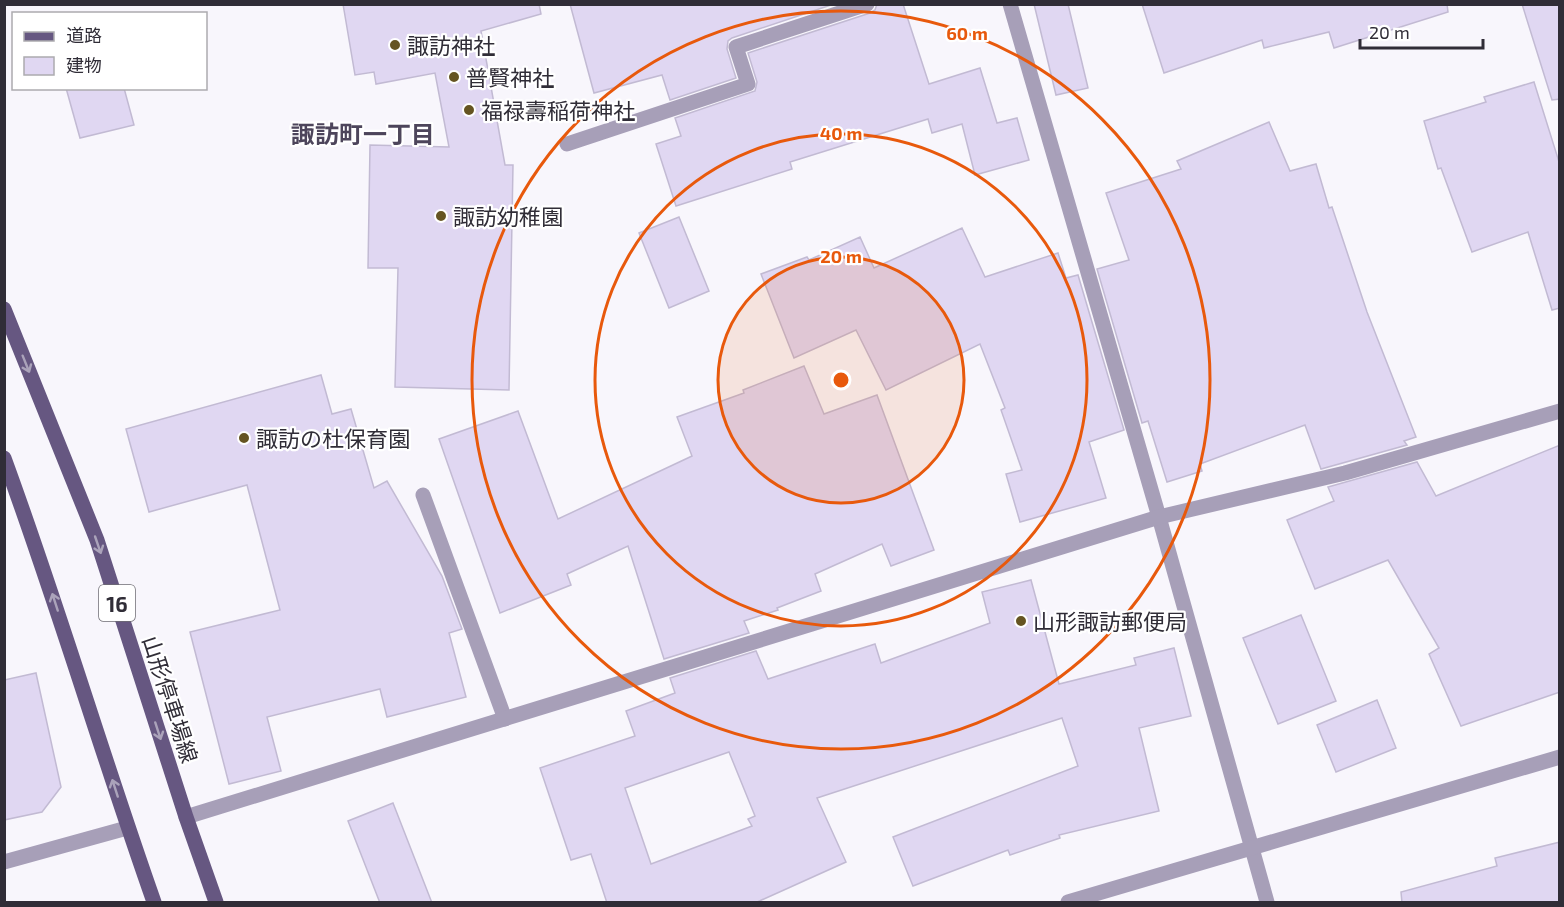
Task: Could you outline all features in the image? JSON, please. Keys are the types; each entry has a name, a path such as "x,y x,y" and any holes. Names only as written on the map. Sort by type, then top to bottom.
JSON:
{"main road":[{"name":"山形停車場線","path":"4,309 97,540 186,818 216,903"},
{"path":"4,458 40,556 127,828 154,903"}],"street":[{"path":"567,144 748,84 736,47 867,4"},
{"path":"1010,4 1159,517 1267,903"},
{"path":"186,818 1159,517 1346,473 1560,411"},
{"path":"423,495 504,719"},
{"path":"1068,903 1560,757"},
{"path":"4,862 127,828"}],"building":[{"name":"諏訪幼稚園","path":"343,4 539,4 541,14 481,31 505,165 513,165 509,390 395,387 398,268 368,268 370,145 449,147 435,73 376,84 374,72 355,75"},
{"path":"570,4 834,4 732,38 728,41 727,49 736,78 670,100 662,75 594,93"},
{"path":"877,4 903,4 929,84 980,68 997,123 1017,118 1029,160 975,175 962,124 932,133 928,119 790,162 792,169 676,206 656,144 681,136 675,118 755,91 757,82 748,53 870,13 875,10"},
{"path":"1034,4 1068,4 1088,88 1056,95"},
{"path":"1142,4 1447,4 1448,12 1334,48 1329,32 1264,48 1262,40 1164,73"},
{"path":"1522,4 1560,4 1560,99 1552,100"},
{"path":"1534,82 1560,165 1560,308 1552,310 1528,232 1472,252 1441,168 1438,169 1424,121 1486,102 1484,97"},
{"path":"67,90 125,90 134,125 80,138"},
{"path":"1269,122 1290,171 1316,164 1329,208 1332,207 1367,312 1416,437 1404,441 1407,445 1321,469 1305,425 1200,464 1202,471 1167,482 1148,421 1142,423 1097,269 1129,260 1106,193 1181,169 1177,161"},
{"path":"679,217 709,291 669,308 639,233"},
{"path":"962,228 985,277 1058,253 1066,278 1078,275 1124,430 1089,442 1106,498 1020,522 1006,474 1022,470 1001,410 1005,408 980,344 886,390 856,330 794,358 761,274 807,257 809,260 860,237 874,268"},
{"path":"804,366 824,414 877,395 934,550 891,566 882,544 815,574 821,591 777,608 778,610 744,621 749,633 664,659 628,546 567,574 571,585 500,613 439,439 518,411 558,519 692,456 677,417 744,393 743,390"},
{"path":"321,375 332,414 351,409 374,488 387,481 442,576 462,629 449,633 466,697 387,717 380,689 267,717 281,771 229,784 190,632 280,610 247,485 149,512 126,429"},
{"path":"1560,445 1560,692 1461,726 1429,654 1439,648 1388,560 1315,589 1287,520 1334,501 1328,487 1417,462 1436,496"},
{"path":"1031,580 1059,684 1136,665 1134,658 1174,648 1191,716 1139,728 1159,811 1059,835 1060,838 1010,855 1008,850 913,886 893,837 1078,766 1062,718 817,798 846,862 755,903 607,903 591,854 571,860 540,768 635,736 626,711 675,693 670,678 756,651 768,679 875,644 881,663 990,623 982,592","holes":["729,752 755,816 748,819 752,826 651,864 625,788"]},
{"path":"1301,615 1336,701 1278,724 1243,638"},
{"path":"36,673 61,787 42,812 4,820 4,680"},
{"path":"1377,700 1396,748 1336,772 1317,725"},
{"path":"393,803 432,903 380,903 348,821"},
{"path":"1560,842 1560,903 1402,903 1401,892 1497,866 1495,858"}],"place":[{"name":"諏訪神社","path":"395,45"},
{"name":"普賢神社","path":"454,77"},
{"name":"福禄壽稲荷神社","path":"469,110"},
{"name":"諏訪幼稚園","path":"441,216"},
{"name":"諏訪の杜保育園","path":"244,438"},
{"name":"山形諏訪郵便局","path":"1021,621"}],"district":[{"name":"諏訪町一丁目","path":"363,133"}]}
